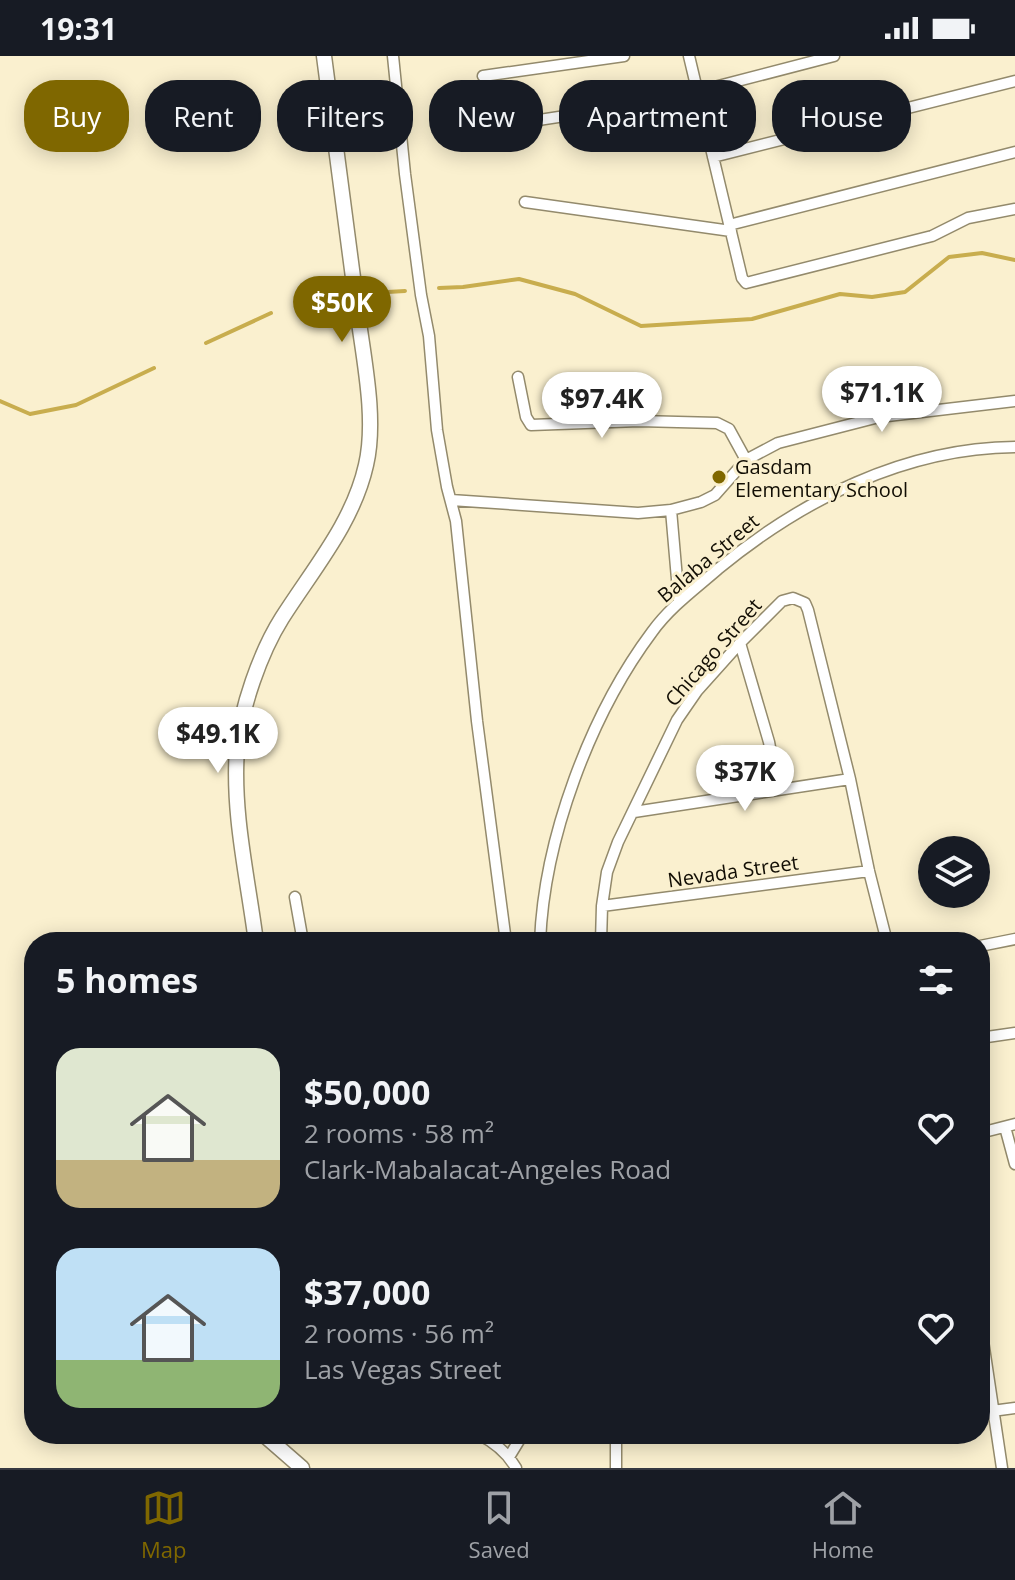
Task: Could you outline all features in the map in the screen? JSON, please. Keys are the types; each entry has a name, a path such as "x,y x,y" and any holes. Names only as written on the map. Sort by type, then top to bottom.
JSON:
{"main road":[{"path":"255,932 239,814 237,747 261,661 281,621 341,529 367,464 365,373 324,56"},
{"path":"274,1444 302,1468"}],"street":[{"path":"393,56 405,174 429,336 437,430 458,536 504,932"},
{"path":"483,76 624,56"},
{"path":"689,56 696,80"},
{"path":"741,80 834,56"},
{"path":"713,157 1015,81"},
{"path":"712,152 742,278 746,283 932,236 968,218 1015,209"},
{"path":"525,202 730,228 1015,152"},
{"path":"518,377 526,417 531,425 654,421 717,423 729,429 746,460"},
{"path":"451,500 638,513 671,510 715,495 746,460 778,443 879,417 1015,401"},
{"name":"Balaba Street","path":"540,932 553,853 564,811 582,763 617,689 653,631 679,602 761,534 839,489 868,477 934,458 993,447 1015,447"},
{"path":"671,510 679,602"},
{"name":"Chicago Street","path":"601,932 607,872 618,842 677,720 697,691 740,643 782,601 793,598 805,603 808,610 884,932"},
{"path":"740,643 769,742 778,790"},
{"path":"634,812 850,779"},
{"name":"Nevada Street","path":"602,906 869,871"},
{"path":"295,897 301,932"},
{"path":"990,944 1015,939"},
{"path":"990,1037 1015,1033"},
{"path":"990,1131 1010,1126 1015,1164"},
{"path":"990,1396 1002,1468"},
{"path":"992,1411 1015,1408"},
{"path":"496,1444 516,1468"},
{"path":"509,1457 517,1444"},
{"path":"616,1444 616,1468"}],"waterway":[{"path":"439,288 519,279 575,294 641,326 752,319 840,294 872,297 905,292 949,257 982,253 1015,260"},
{"path":"370,293 405,291"},
{"path":"297,305 341,298"},
{"path":"206,343 271,313"},
{"path":"0,401 30,414 76,405 154,368"}],"place":[{"name":"Gasdam Elementary School","path":"719,477"}]}
